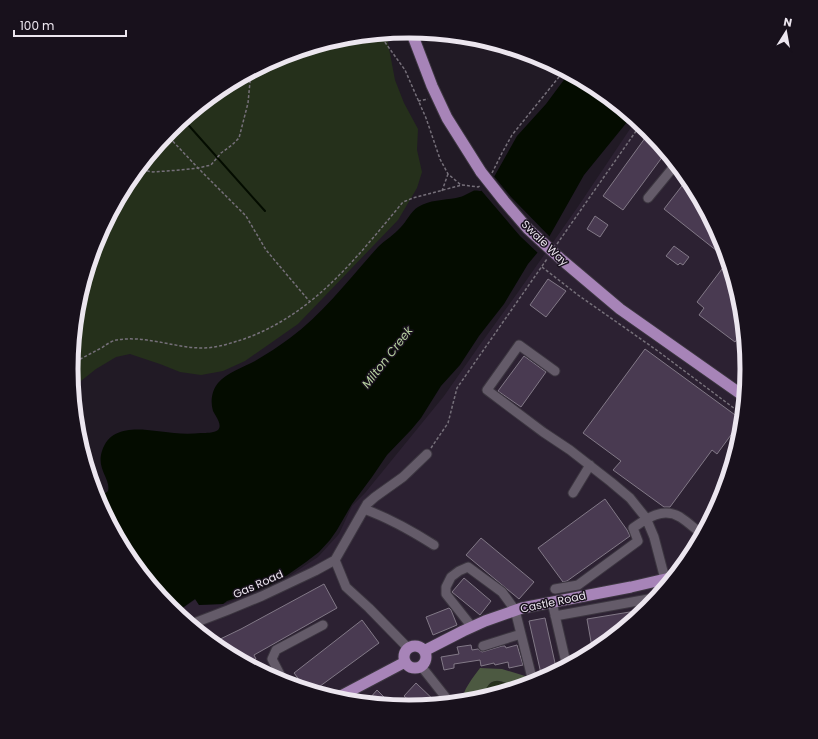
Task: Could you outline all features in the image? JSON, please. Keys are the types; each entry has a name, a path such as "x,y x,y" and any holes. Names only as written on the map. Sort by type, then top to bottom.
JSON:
{"main road":[{"name":"Swale Way","path":"414,38 432,86 444,111 484,177 528,229 620,309 740,393"},
{"name":"Castle Road","path":"424,652 472,627 515,610 665,579"},
{"path":"415,646 422,649 426,659 421,666 412,668 405,662 404,653 408,648 415,646"},
{"path":"350,696 405,662"}],"street":[{"path":"648,198 672,168"},
{"name":"Castle Road","path":"555,371 519,345 487,390 590,465 630,498 646,518 669,575"},
{"path":"408,648 346,587 335,560 367,504 403,478 427,454"},
{"path":"573,493 590,465"},
{"path":"364,509 407,528 434,545"},
{"path":"555,589 578,585 638,541 633,528 646,518 658,513 667,513 679,516 698,531"},
{"name":"Gas Road","path":"195,623 262,596 335,560"},
{"path":"472,627 446,594 446,587 451,577 468,567 502,592 515,610 532,677"},
{"path":"555,616 648,599"},
{"path":"552,602 566,662"},
{"path":"280,675 272,659 276,650 323,625"},
{"path":"483,646 521,634"},
{"path":"421,666 447,699"}],"path":[{"path":"383,39 405,70 426,118 440,159 448,174 462,185"},
{"path":"78,360 115,340 143,339 185,347 204,348 228,345 259,334 293,315 337,278 356,258 403,202 462,185 478,187 484,177 493,172 512,135 561,75"},
{"path":"144,170 153,172 198,168 211,164 239,138 248,103 250,79"},
{"path":"418,101 430,98"},
{"path":"554,249 637,129"},
{"path":"171,139 246,216 266,250 310,302"},
{"path":"442,191 448,174"},
{"path":"427,454 448,423 457,388 550,255"},
{"path":"542,267 578,295 655,349 738,411"}],"shaded area":[{"path":"633,125 658,151 685,185 706,223 723,263 738,326 740,348 740,391 738,413 723,476 706,516 685,554 643,604 628,619 593,645 575,657 536,676 503,687 473,695 409,701 344,695 323,690 282,676 243,657 190,619 170,599 181,609 196,599 199,605 223,604 277,584 318,557 339,534 352,506 365,493 444,396 577,208"}],"green space":[{"path":"387,39 395,80 404,103 418,129 417,150 422,172 417,188 398,220 298,324 245,361 223,371 201,375 180,372 130,354 116,357 96,369 78,383 78,348 80,326 95,263 112,223 133,185 160,151 190,120 243,82 262,72 282,63 323,49 344,44"},
{"path":"480,668 502,669 531,678 510,685 493,681 487,686 484,693 463,697 471,680"},
{"path":"494,681 511,685 484,693 487,686"}],"water":[{"name":"Milton Creek","path":"566,77 593,94 628,120 584,175 549,237 528,264 504,304 479,336 460,365 441,386 421,418 387,455 352,504 330,540 319,552 306,562 286,576 269,585 227,601 223,604 199,605 195,599 181,609 160,588 133,554 103,496 102,494 108,491 108,487 102,468 101,457 107,441 114,435 123,431 133,430 188,434 210,433 218,430 220,425 213,411 212,400 214,389 221,379 268,353 290,338 314,318 378,247 403,225 413,211 418,207 432,202 460,197 474,191 481,191 494,177 517,136 546,104"}],"pier":[{"path":"493,175 511,197 551,238 539,254 520,236 480,189"}],"building":[{"path":"645,138 663,157 623,210 603,196"},
{"path":"684,183 706,223 718,250 717,251 664,209"},
{"path":"595,216 608,225 600,237 587,229"},
{"path":"674,246 689,257 683,265 680,263 678,265 666,256"},
{"path":"724,266 738,326 739,337 735,342 699,315 704,308 697,302"},
{"path":"548,279 566,291 546,317 530,305"},
{"path":"645,349 737,417 735,430 717,454 712,450 670,507 664,507 613,470 621,461 583,433"},
{"path":"524,356 546,372 521,407 498,391"},
{"path":"605,499 630,536 567,581 563,582 538,548"},
{"path":"481,538 534,582 519,599 466,555"},
{"path":"464,578 491,601 480,615 452,592"},
{"path":"324,584 337,608 254,655 256,659 251,661 218,640"},
{"path":"449,608 457,625 433,635 426,617"},
{"path":"636,611 628,619 592,646 587,619"},
{"path":"545,618 556,667 541,674 529,621"},
{"path":"362,620 379,643 317,688 302,683 294,673"},
{"path":"471,645 472,650 478,649 482,652 502,646 505,646 506,648 517,645 523,665 509,668 508,662 481,666 480,660 454,664 454,668 444,670 441,657 459,654 457,647"},
{"path":"416,683 434,700 409,701 404,696"},
{"path":"377,690 387,700 367,698 370,698"}],"waterway":[{"path":"187,123 265,211"}]}
